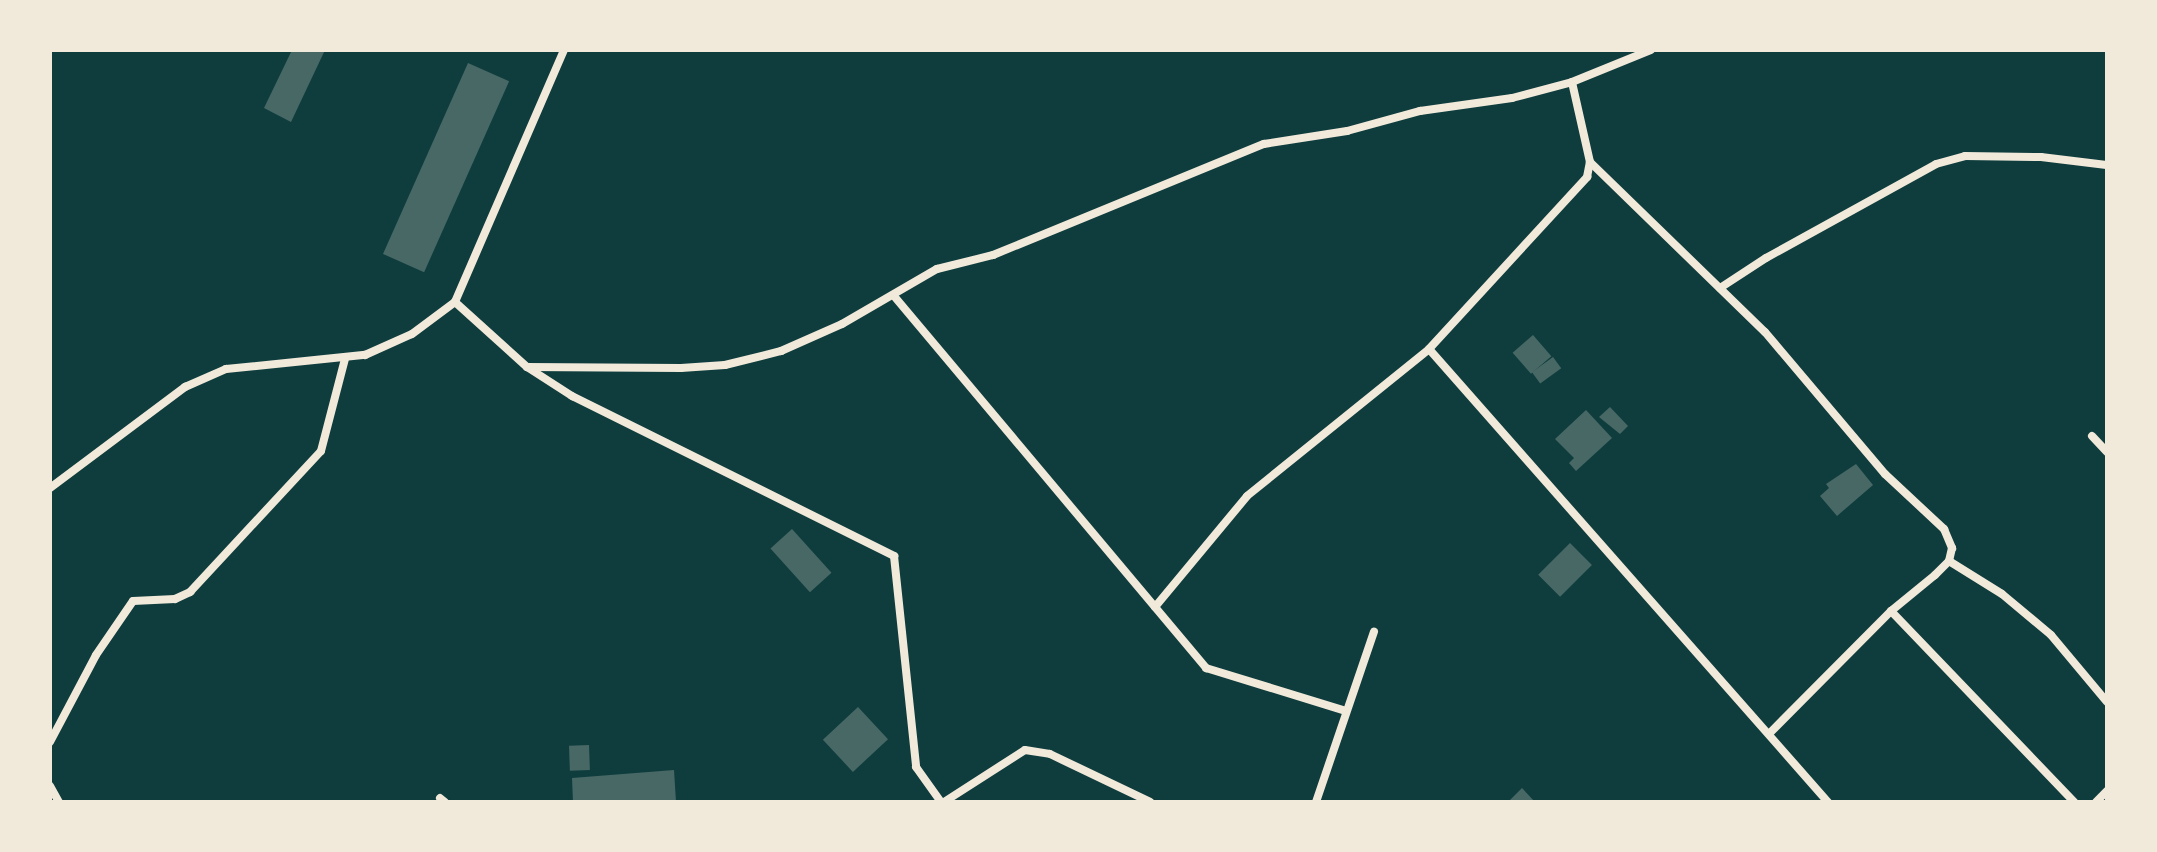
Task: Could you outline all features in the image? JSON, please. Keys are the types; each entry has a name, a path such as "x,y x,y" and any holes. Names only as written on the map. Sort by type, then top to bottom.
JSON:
{"street":[{"path":"50,488 185,387 226,369 345,359 412,334 455,302 564,50"},
{"path":"527,367 725,365 781,351 894,296 945,266 1005,251 1264,144 1347,131 1420,111 1512,98 1572,82 1651,50"},
{"path":"1155,607 1247,496 1429,349 1552,219 1587,177 1590,162 1572,82"},
{"path":"1720,288 1936,164 1965,156 2041,157 2107,165"},
{"path":"1590,162 1765,332 1885,474 1944,529 1952,548 1949,561 1891,611 1769,734"},
{"path":"894,296 1155,607 1214,672 1346,711"},
{"path":"455,302 527,367 572,396 894,556 916,767 942,802 1025,750 1050,754 1150,802"},
{"path":"1429,349 1828,802"},
{"path":"50,742 88,668 133,601 175,599 190,592 321,451 345,359"},
{"path":"2092,436 2107,452"},
{"path":"1949,561 2002,594 2051,635 2107,702"},
{"path":"1891,611 2074,802"},
{"path":"1316,802 1374,632"},
{"path":"50,786 59,802"},
{"path":"2096,802 2107,791"}],"building":[{"path":"292,50 325,50 291,122 264,108"},
{"path":"468,63 509,81 424,272 383,254"},
{"path":"1533,335 1551,356 1531,374 1513,353"},
{"path":"1553,357 1561,368 1540,384 1532,372"},
{"path":"1610,407 1628,426 1620,434 1599,417"},
{"path":"1586,410 1612,438 1576,471 1569,463 1574,458 1555,439"},
{"path":"1856,464 1873,485 1837,516 1820,496 1829,488 1826,484"},
{"path":"792,529 831,573 810,592 770,548"},
{"path":"1570,543 1592,565 1560,597 1538,575"},
{"path":"858,707 888,739 853,772 823,740"},
{"path":"589,745 590,770 570,771 569,746"},
{"path":"674,770 676,802 573,802 572,778"},
{"path":"1522,788 1535,802 1508,802"}]}
